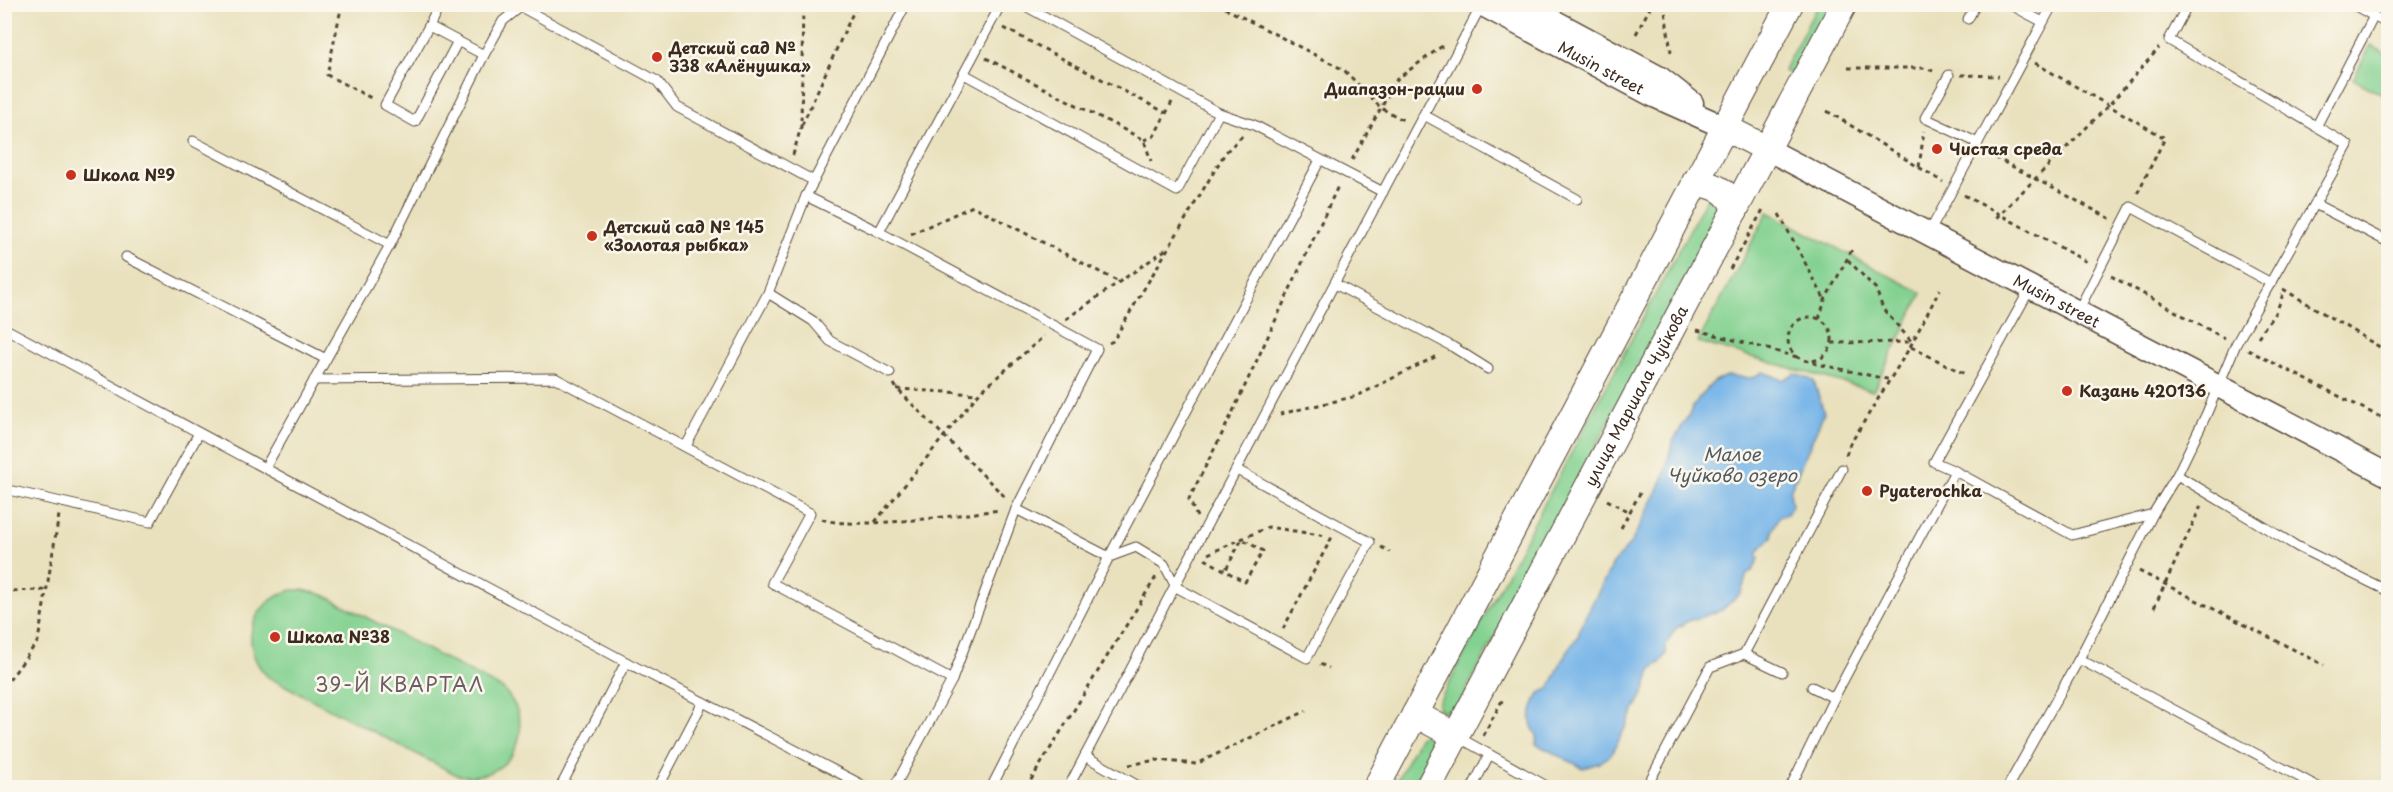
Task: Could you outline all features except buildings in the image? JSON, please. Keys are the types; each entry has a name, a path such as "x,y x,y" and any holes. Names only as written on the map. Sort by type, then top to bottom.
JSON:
{"main road":[{"path":"1376,788 1790,4"},
{"name":"улица Маршала Чуйкова","path":"1428,788 1844,4"},
{"name":"Musin street","path":"1724,127 1767,149"},
{"path":"1695,182 1716,186 1724,191 1730,197 1735,210"},
{"path":"1414,714 1456,736"}],"street":[{"name":"Musin street","path":"1522,4 1660,78 1724,127"},
{"name":"Musin street","path":"1482,5 1652,94 1724,127"},
{"name":"Musin street","path":"1767,149 2388,475"}],"lane":[{"path":"440,4 385,105 415,122 458,41"},
{"path":"686,446 768,293 806,196 906,4"},
{"path":"879,232 1001,4"},
{"path":"1022,4 1219,113 1254,125 1383,192"},
{"path":"1968,19 1976,4"},
{"path":"2009,4 2043,22"},
{"path":"1929,233 2053,4"},
{"path":"2007,788 2079,659 2153,514 2176,476 2206,415 2236,345 2348,146 2169,40 2188,4"},
{"path":"2352,4 2388,24"},
{"path":"1068,788 1482,5"},
{"path":"265,468 390,244 484,55 503,21 523,6 657,81 677,107 814,181"},
{"path":"2316,127 2374,16"},
{"path":"429,26 484,55"},
{"path":"964,74 1177,191 1219,113"},
{"path":"1949,75 1925,118 1978,143"},
{"path":"1424,115 1578,199"},
{"path":"193,141 390,244"},
{"path":"991,788 1108,557 1320,160"},
{"path":"806,196 897,241 1097,349 1017,509 952,680 894,788"},
{"path":"2315,204 2388,242"},
{"path":"2078,311 2131,207 2271,283"},
{"path":"126,257 326,359"},
{"path":"1335,284 1454,347 1488,369"},
{"path":"2031,286 1934,462 1955,471 2072,535 2153,514"},
{"path":"768,293 813,321 830,341 890,373"},
{"path":"4,328 626,662 868,788"},
{"path":"314,380 555,378 810,513 772,584 952,680"},
{"path":"4,489 150,522 199,433"},
{"path":"1646,788 1710,667 1744,654 1842,469"},
{"path":"1017,509 1108,557 1136,547 1164,564 1176,587 1307,658 1370,542 1237,470"},
{"path":"1791,788 1834,698 1955,471"},
{"path":"2176,476 2298,547 2388,591"},
{"path":"1744,654 1782,672"},
{"path":"2079,659 2320,788"},
{"path":"560,788 626,662"},
{"path":"1812,687 1834,698"},
{"path":"658,788 703,702"},
{"path":"1456,736 1550,788"},
{"path":"1472,788 1489,755"},
{"path":"1085,756 1142,788"}],"path":[{"path":"342,4 327,75 385,105"},
{"path":"801,127 803,4"},
{"path":"789,167 801,127 857,4"},
{"path":"1217,4 1344,70 1381,108 1417,128"},
{"path":"1636,34 1652,4"},
{"path":"1664,4 1671,52"},
{"path":"992,21 1166,113"},
{"path":"1200,526 1189,499 1229,420 1344,173 1397,79 1452,39"},
{"path":"1996,218 2109,105 2169,40"},
{"path":"975,53 1144,140 1157,180"},
{"path":"2024,57 2165,138 2131,207"},
{"path":"1144,140 1154,136 1178,91"},
{"path":"1919,167 1925,118"},
{"path":"1097,349 1113,341 1225,153 1254,125"},
{"path":"1978,143 1984,151 2122,225"},
{"path":"897,241 973,206 1119,282"},
{"path":"1779,214 1825,300"},
{"path":"875,522 978,394 1055,326 1168,248"},
{"path":"1819,319 1825,300 1853,248"},
{"path":"1848,260 1876,290 1882,309 1912,342"},
{"path":"2271,283 2388,352"},
{"path":"1842,469 1849,446 1891,380 1940,290"},
{"path":"1798,358 1790,349 1788,342 1792,327 1804,318 1819,319 1829,329 1832,343 1824,357 1808,361"},
{"path":"1697,330 1808,361 1891,380"},
{"path":"1832,343 1912,342"},
{"path":"1264,418 1357,396 1454,347"},
{"path":"1910,347 1980,381"},
{"path":"890,373 897,389 1017,509"},
{"path":"897,389 978,394"},
{"path":"1621,528 1628,511 1640,493"},
{"path":"2154,608 2207,494"},
{"path":"1607,500 1628,511"},
{"path":"4,687 38,641 61,502"},
{"path":"810,513 830,522 875,522 1017,509"},
{"path":"1276,641 1338,524"},
{"path":"1242,539 1263,551 1245,582 1201,557 1268,527 1332,536"},
{"path":"1225,571 1242,539"},
{"path":"1026,788 1164,564"},
{"path":"2127,564 2324,665"},
{"path":"4,591 46,590"},
{"path":"1109,769 1156,760 1196,764 1306,711"}],"green space":[{"path":"1818,5 1830,5 1792,75 1784,71 1786,65"},
{"path":"2371,45 2388,55 2388,98 2353,79"},
{"path":"1710,197 1722,208 1455,712 1450,715 1438,708 1438,704 1706,199"},
{"path":"1768,212 1922,293 1873,391 1698,342"},
{"path":"292,590 324,595 503,689 514,704 519,720 519,736 514,750 505,762 492,771 476,776 457,775 268,677 258,665 253,652 251,639 253,626 266,604"},
{"path":"1431,735 1437,745 1414,787 1393,788 1420,736"}],"water":[{"name":"Малое Чуйково озеро","path":"1763,372 1783,380 1795,373 1814,381 1824,413 1790,491 1792,506 1787,514 1779,517 1772,531 1772,538 1762,546 1757,554 1759,559 1752,571 1747,574 1741,593 1722,610 1686,622 1675,629 1666,645 1666,654 1660,663 1652,668 1645,690 1611,755 1599,763 1583,768 1536,744 1537,735 1531,719 1539,693 1549,689 1613,564 1631,543 1659,488 1672,443 1698,399 1714,381 1727,376 1752,378"}],"place":[{"name":"Детский сад № 338 «Алёнушка»","path":"657,57"},
{"name":"Диапазон-рации","path":"1477,89"},
{"name":"Чистая среда","path":"1937,149"},
{"name":"Школа №9","path":"71,175"},
{"name":"Детский сад № 145 «Золотая рыбка»","path":"592,236"},
{"name":"Казань 420136","path":"2067,391"},
{"name":"Pyaterochka","path":"1867,491"},
{"name":"Школа №38","path":"275,637"}],"district":[{"name":"39-Й КВАРТАЛ","path":"400,685"}]}
